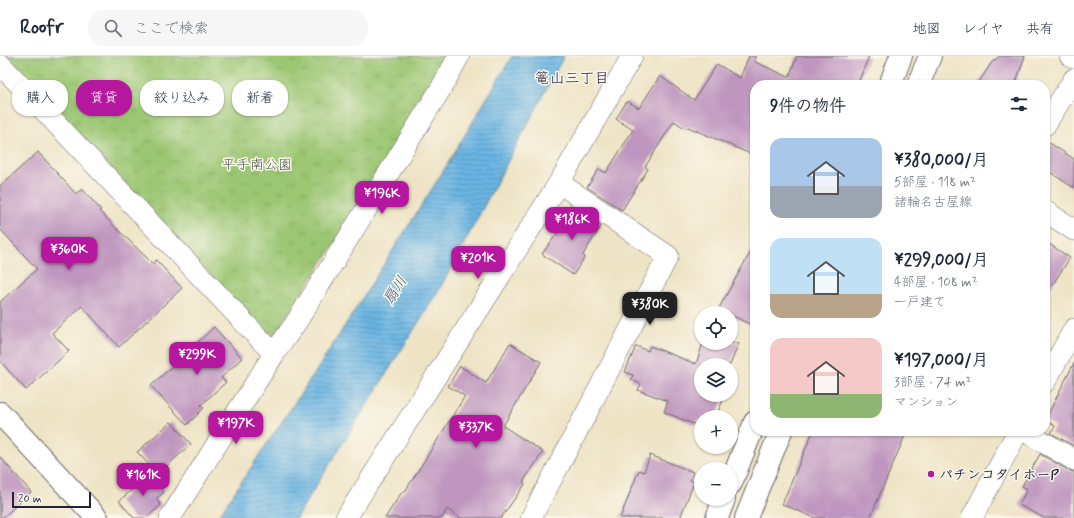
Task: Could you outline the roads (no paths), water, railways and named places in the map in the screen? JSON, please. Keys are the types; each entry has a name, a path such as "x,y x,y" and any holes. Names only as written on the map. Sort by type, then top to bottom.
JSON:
{"main road":[{"path":"892,80 901,56"},
{"path":"920,80 930,56"},
{"path":"0,413 97,518"},
{"path":"738,465 750,435"},
{"path":"746,518 779,436"},
{"path":"717,518 721,506"}],"street":[{"path":"170,518 274,354 297,321 440,90 458,56"},
{"path":"346,518 559,183 632,56"},
{"path":"1070,56 1074,58"},
{"path":"0,64 274,354"},
{"path":"1050,117 1074,79"},
{"path":"531,518 668,256 559,183"},
{"path":"1050,213 1074,230"},
{"path":"1050,373 1074,329"},
{"path":"972,518 1015,436"},
{"path":"1033,436 1074,460"}],"water":[{"name":"扇川","path":"512,56 564,56 442,285 296,518 217,518 316,371 447,165"}],"place":[{"name":"パチンコタイホーP","path":"931,474"}],"district":[{"name":"篭山三丁目","path":"572,78"}],"park label":[{"name":"平手南公園","path":"257,164"}]}
